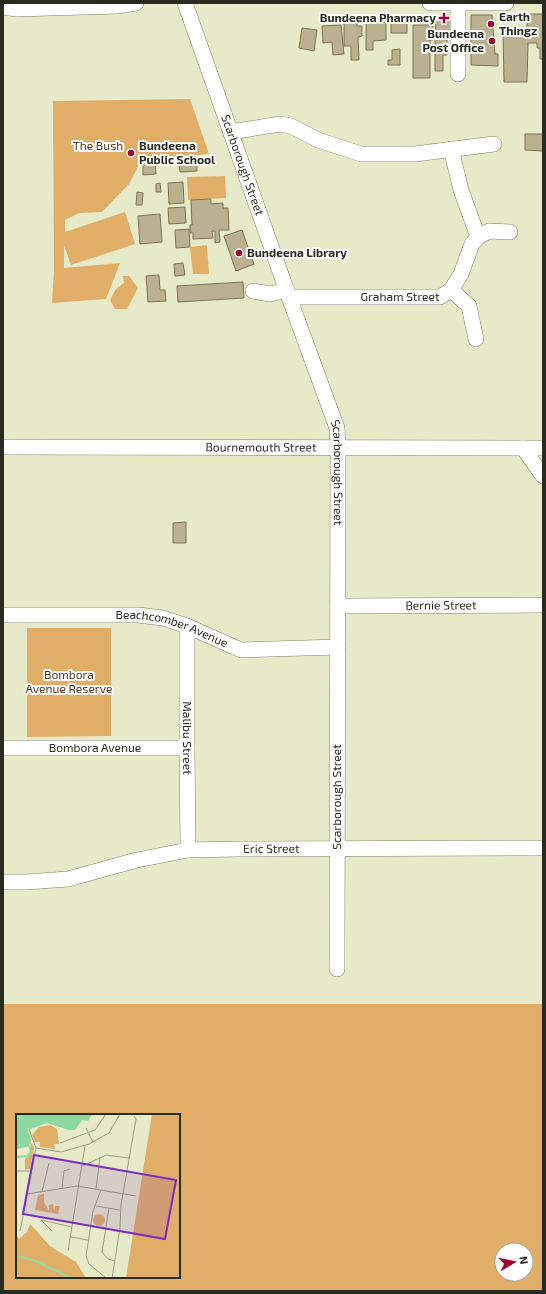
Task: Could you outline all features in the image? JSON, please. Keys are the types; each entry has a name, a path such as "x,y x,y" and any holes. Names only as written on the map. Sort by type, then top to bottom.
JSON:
{"street":[{"path":"3,8 17,9 109,6 136,3"},
{"name":"Scarborough Street","path":"185,3 337,428 337,969"},
{"path":"430,3 506,3"},
{"path":"458,3 458,74"},
{"path":"231,132 280,124 290,126 318,140 361,154 415,154 494,144"},
{"path":"451,149 461,190 478,238"},
{"path":"451,290 461,274 472,244 478,238 489,231 510,232"},
{"name":"Graham Street","path":"253,291 270,294 440,298 451,290 469,306 476,339"},
{"name":"Bournemouth Street","path":"3,447 543,448"},
{"path":"523,448 543,476"},
{"name":"Bernie Street","path":"338,606 543,605"},
{"name":"Beachcomber Avenue","path":"3,615 138,615 163,618 187,626 241,650 338,647"},
{"name":"Malibu Street","path":"187,626 188,850"},
{"name":"Bombora Avenue","path":"3,748 187,748"},
{"name":"Eric Street","path":"3,882 68,879 137,860 188,850 543,848"}],"green space":[{"name":"The Bush","path":"190,99 209,154 142,159 129,184 102,212 79,213 65,220 65,232 125,212 135,244 71,265 64,245 64,268 120,263 106,299 52,303 54,269 53,101"},
{"path":"225,176 226,198 188,200 187,177"},
{"path":"207,245 209,274 193,274 190,247"},
{"path":"123,276 129,276 138,288 127,309 115,309 110,300 116,289 124,283"},
{"name":"Bombora Avenue Reserve","path":"27,628 111,628 111,736 27,737"},
{"path":"3,1004 543,1004 543,1291 3,1291"}],"building":[{"path":"527,14 543,14 543,59 540,59 540,48 537,48 537,43 528,43 527,82 504,82 503,31 527,30"},
{"path":"471,15 492,15 495,54 498,54 498,66 471,65"},
{"path":"386,16 386,40 373,41 373,50 366,50 366,22 369,22 369,17"},
{"path":"435,16 452,16 452,34 436,34"},
{"path":"391,17 407,17 407,33 391,33"},
{"path":"344,23 357,23 357,26 362,26 362,36 358,37 359,60 351,60 351,46 344,46"},
{"path":"341,25 344,54 333,55 332,42 323,43 322,26"},
{"path":"413,25 433,25 433,40 430,40 430,78 413,78"},
{"path":"302,28 317,30 314,51 299,48"},
{"path":"435,35 447,35 447,55 443,55 443,71 435,71"},
{"path":"400,49 400,65 388,65 388,60 392,60 392,50"},
{"path":"525,134 543,134 543,151 525,150"},
{"path":"197,158 197,171 180,172 179,159"},
{"path":"155,161 156,174 143,175 143,162"},
{"path":"183,182 184,203 169,204 168,183"},
{"path":"160,183 161,192 156,192 156,184"},
{"path":"137,192 143,193 142,205 136,205"},
{"path":"211,199 211,204 223,203 223,208 228,208 229,230 219,230 220,242 215,243 215,231 212,231 213,238 193,239 193,233 190,233 190,225 192,225 191,200"},
{"path":"185,207 186,223 169,224 168,208"},
{"path":"160,214 162,242 140,244 138,216"},
{"path":"189,229 190,247 176,248 175,230"},
{"path":"242,230 254,264 236,271 224,236"},
{"path":"183,263 185,275 175,276 174,264"},
{"path":"159,275 160,290 165,290 166,301 148,302 146,276"},
{"path":"243,282 244,298 178,302 177,286"},
{"path":"186,522 186,543 173,543 173,523"}],"place":[{"name":"Bundeena Pharmacy","path":"444,18"},
{"name":"Earth Thingz","path":"491,24"},
{"name":"Bundeena Post Office","path":"492,41"},
{"name":"Bundeena Public School","path":"131,153"},
{"name":"Bundeena Library","path":"239,253"}]}
